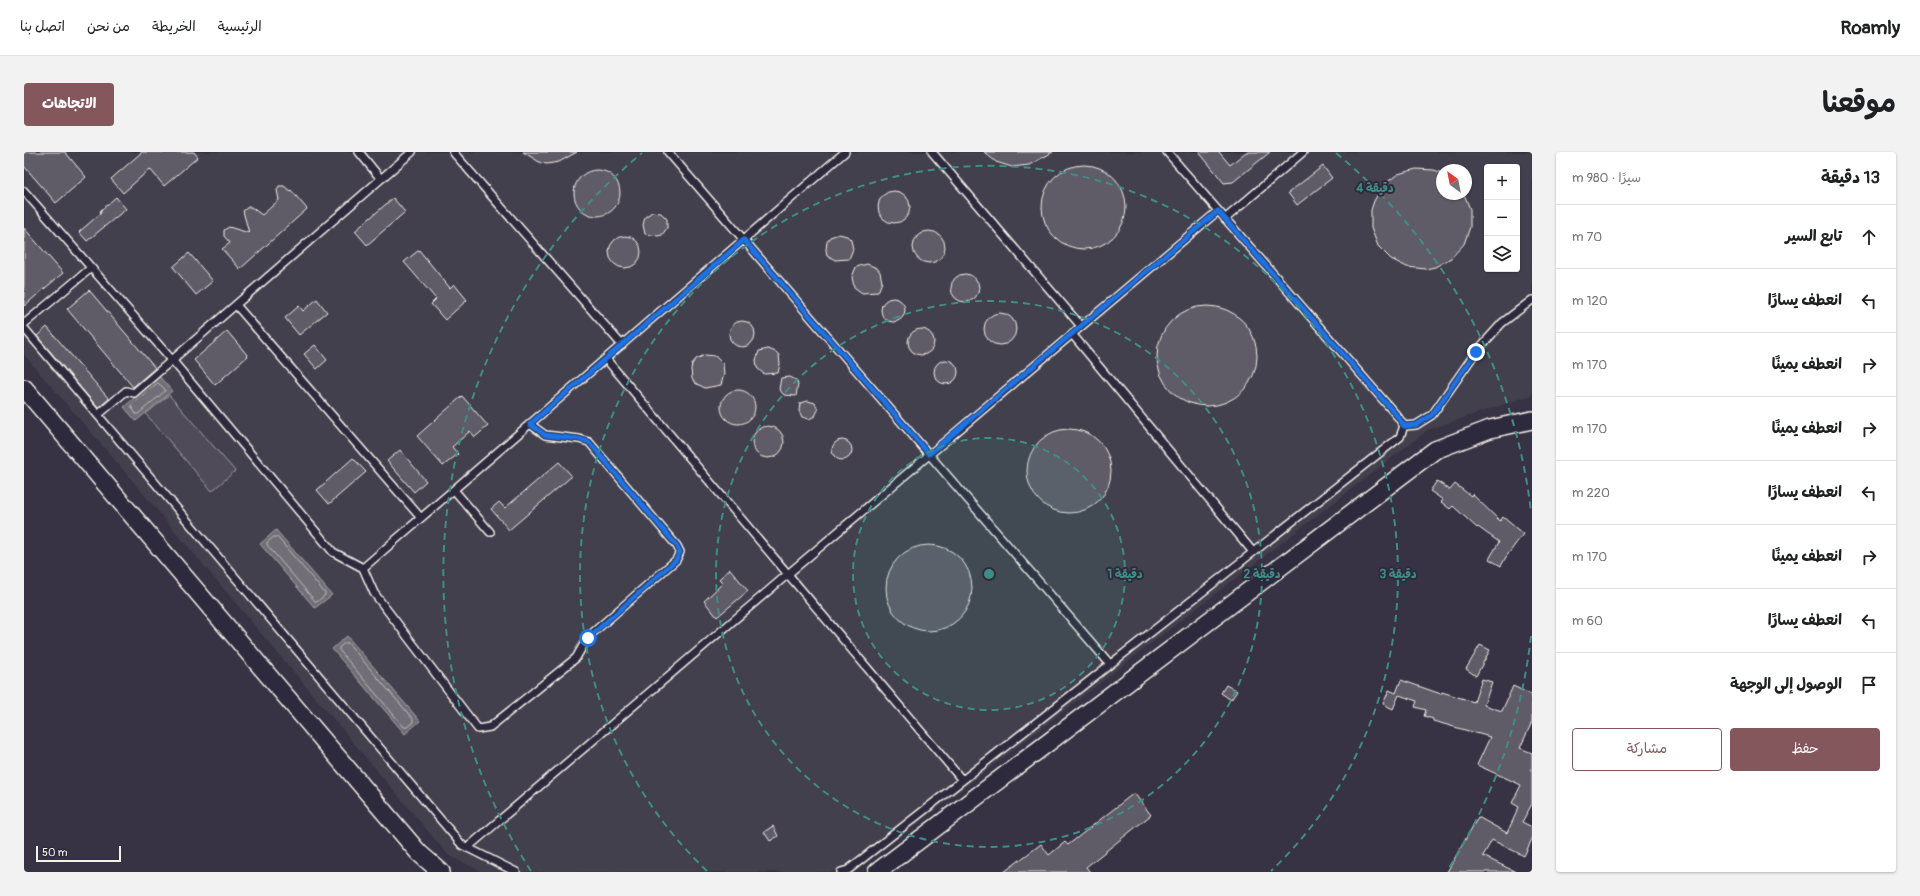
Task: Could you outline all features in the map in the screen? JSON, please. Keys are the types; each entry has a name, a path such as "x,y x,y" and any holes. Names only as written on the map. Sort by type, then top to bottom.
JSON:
{"street":[{"path":"24,388 419,853 441,872"},
{"path":"877,872 1435,450 1490,428 1532,420"}],"lane":[{"path":"358,152 381,179"},
{"path":"98,415 126,391 134,393 412,152"},
{"path":"453,152 622,345"},
{"path":"668,152 1110,664"},
{"path":"363,568 845,152"},
{"path":"932,152 1082,326"},
{"path":"1167,152 1398,417 1404,426"},
{"path":"1225,219 1303,152"},
{"path":"24,191 172,360 333,552 363,568 374,593 478,729 490,727 576,658 588,638 676,560 680,552 677,546 589,442 579,439 545,435 530,424"},
{"path":"467,848 929,454 1218,211"},
{"path":"24,324 91,268"},
{"path":"1404,426 1416,425 1432,415 1476,352 1502,323 1532,300"},
{"path":"236,305 421,518"},
{"path":"24,328 462,845 516,872"},
{"path":"1072,334 1253,552"},
{"path":"606,358 962,780"},
{"path":"842,872 848,870 1400,437 1404,426"},
{"path":"454,490 490,532"}],"shaded area":[{"path":"24,152 1532,152 1532,395 1428,430 855,872 482,872 448,855 108,452 24,355"},
{"path":"169,395 235,471 212,491 146,414"}],"water":[{"path":"159,376 172,391 136,421 124,407"},
{"path":"276,530 332,595 315,608 260,544"},
{"path":"347,636 420,721 405,734 332,649"}],"building":[{"path":"24,152 65,152 86,177 56,203 24,166"},
{"path":"142,152 194,152 198,157 164,186 150,169 123,193 111,179"},
{"path":"523,152 577,152 559,162 547,164 541,163"},
{"path":"984,152 1053,152 1029,165 1012,167 996,162"},
{"path":"1199,152 1219,152 1230,165 1246,152 1270,152 1233,182 1224,183"},
{"path":"1076,165 1092,165 1108,172 1119,183 1126,199 1126,215 1123,223 1114,237 1108,242 1092,249 1076,249 1060,242 1049,231 1042,215 1042,199 1049,183 1060,172"},
{"path":"1323,166 1332,178 1297,205 1288,193"},
{"path":"1416,169 1436,171 1436,200 1466,200 1470,209 1470,227 1464,244 1451,258 1435,267 1426,269 1407,267 1391,259 1378,246 1371,228 1371,210 1383,185 1398,174"},
{"path":"593,170 601,170 610,174 616,180 620,193 616,206 610,212 601,216 593,216 584,212 578,206 574,197 574,189 578,180 584,174"},
{"path":"279,186 284,186 290,191 291,190 307,209 240,269 222,249 230,243 224,236 224,230 229,227 249,233 243,211 248,207 251,207 262,215 279,200 277,190"},
{"path":"891,191 897,191 907,198 910,207 909,213 903,220 897,223 891,223 881,216 878,210 878,204 885,194"},
{"path":"116,197 126,209 87,241 79,232 101,213 100,211"},
{"path":"393,198 405,212 367,245 355,231"},
{"path":"652,212 661,213 667,219 667,228 662,235 658,236 645,234 643,225 645,217"},
{"path":"24,228 63,273 24,306"},
{"path":"929,231 938,234 942,238 945,247 942,256 938,260 929,263 920,260 916,256 913,247 916,238 920,234"},
{"path":"839,234 847,236 851,240 853,249 849,259 835,260 827,255 827,241 830,237"},
{"path":"622,236 628,236 638,243 641,252 640,258 634,265 628,268 622,268 612,261 609,255 609,249 616,239"},
{"path":"419,250 450,288 454,284 467,300 445,320 431,304 436,299 404,262"},
{"path":"189,253 213,281 196,295 173,267"},
{"path":"867,264 877,268 880,272 882,282 878,292 862,293 854,287 852,277 856,267"},
{"path":"965,274 975,278 979,288 975,298 965,302 955,298 951,288 955,278"},
{"path":"89,290 155,368 133,387 67,309"},
{"path":"888,298 898,298 905,305 905,315 898,322 888,322 881,315 881,305"},
{"path":"317,299 327,312 299,335 285,318 299,306 303,311"},
{"path":"1207,306 1226,310 1242,321 1253,337 1257,356 1253,375 1242,391 1226,402 1207,406 1188,402 1172,391 1161,375 1157,356 1161,337 1172,321 1188,310"},
{"path":"1000,313 1009,316 1013,320 1016,329 1013,338 1009,342 1000,345 991,342 987,338 984,329 987,320 991,316"},
{"path":"742,321 751,325 755,334 751,343 742,347 733,343 729,334 733,325"},
{"path":"47,327 109,399 98,408 37,336"},
{"path":"921,329 930,333 934,342 930,351 921,355 912,351 908,342 912,333"},
{"path":"227,331 248,356 215,385 194,360"},
{"path":"315,345 327,360 317,369 304,354"},
{"path":"768,349 779,355 780,364 778,373 764,374 757,368 756,360 759,351"},
{"path":"705,355 715,356 723,364 724,374 721,385 705,388 695,383 692,379 692,364 696,359"},
{"path":"946,360 954,364 958,372 954,380 946,384 938,380 934,372 938,364"},
{"path":"790,377 796,380 798,384 796,396 784,395 779,389 781,378"},
{"path":"735,390 741,390 745,391 752,397 755,407 754,414 748,421 741,424 735,424 731,423 724,417 721,410 721,404 722,400 728,393"},
{"path":"462,396 488,426 475,437 470,431 452,447 458,454 443,466 417,436"},
{"path":"808,401 815,403 818,410 815,416 809,419 802,417 799,411 800,403"},
{"path":"765,426 771,426 781,433 784,442 783,448 777,455 771,458 765,458 755,451 752,445 752,439 759,429"},
{"path":"1061,429 1077,429 1093,436 1104,447 1111,463 1111,479 1108,487 1099,501 1093,506 1077,513 1061,513 1045,506 1034,495 1027,479 1027,463 1034,447 1045,436"},
{"path":"842,440 849,443 852,450 849,457 842,460 835,457 832,450 835,443"},
{"path":"400,450 426,481 414,492 387,461"},
{"path":"353,458 366,472 329,504 317,490"},
{"path":"559,462 572,476 509,530 491,509 499,502 505,508"},
{"path":"1437,481 1450,490 1455,484 1471,496 1472,494 1500,521 1503,517 1523,534 1501,566 1489,559 1499,542 1478,527 1477,528 1453,506 1450,509 1441,502 1443,500 1430,491"},
{"path":"929,545 945,549 959,558 968,572 972,588 968,604 959,618 945,627 929,631 913,627 899,618 890,604 886,588 890,572 899,558 913,549"},
{"path":"730,569 748,591 717,617 704,601 723,583 719,579"},
{"path":"1480,645 1490,650 1476,676 1466,669"},
{"path":"1482,679 1492,682 1484,705 1502,711 1513,686 1532,695 1532,722 1520,748 1532,753 1532,804 1522,822 1532,827 1532,839 1524,856 1492,840 1483,856 1516,872 1447,872 1478,817 1507,833 1519,807 1512,803 1521,785 1477,765 1490,737 1433,721 1433,719 1424,716 1426,710 1415,707 1417,701 1399,695 1393,709 1383,704 1389,690 1396,693 1401,680 1441,694 1442,692 1474,702"},
{"path":"1226,685 1237,691 1231,700 1221,693"},
{"path":"1134,793 1151,815 1086,867 1090,872 1004,872 1041,844 1049,855 1065,842 1068,845"},
{"path":"773,826 778,836 770,841 764,832"}],"route":[{"path":"588,638 676,560 680,552 677,546 589,442 579,439 545,435 530,424 744,240 929,454 1218,211 1398,417 1404,426 1416,425 1432,415 1476,352"}]}
